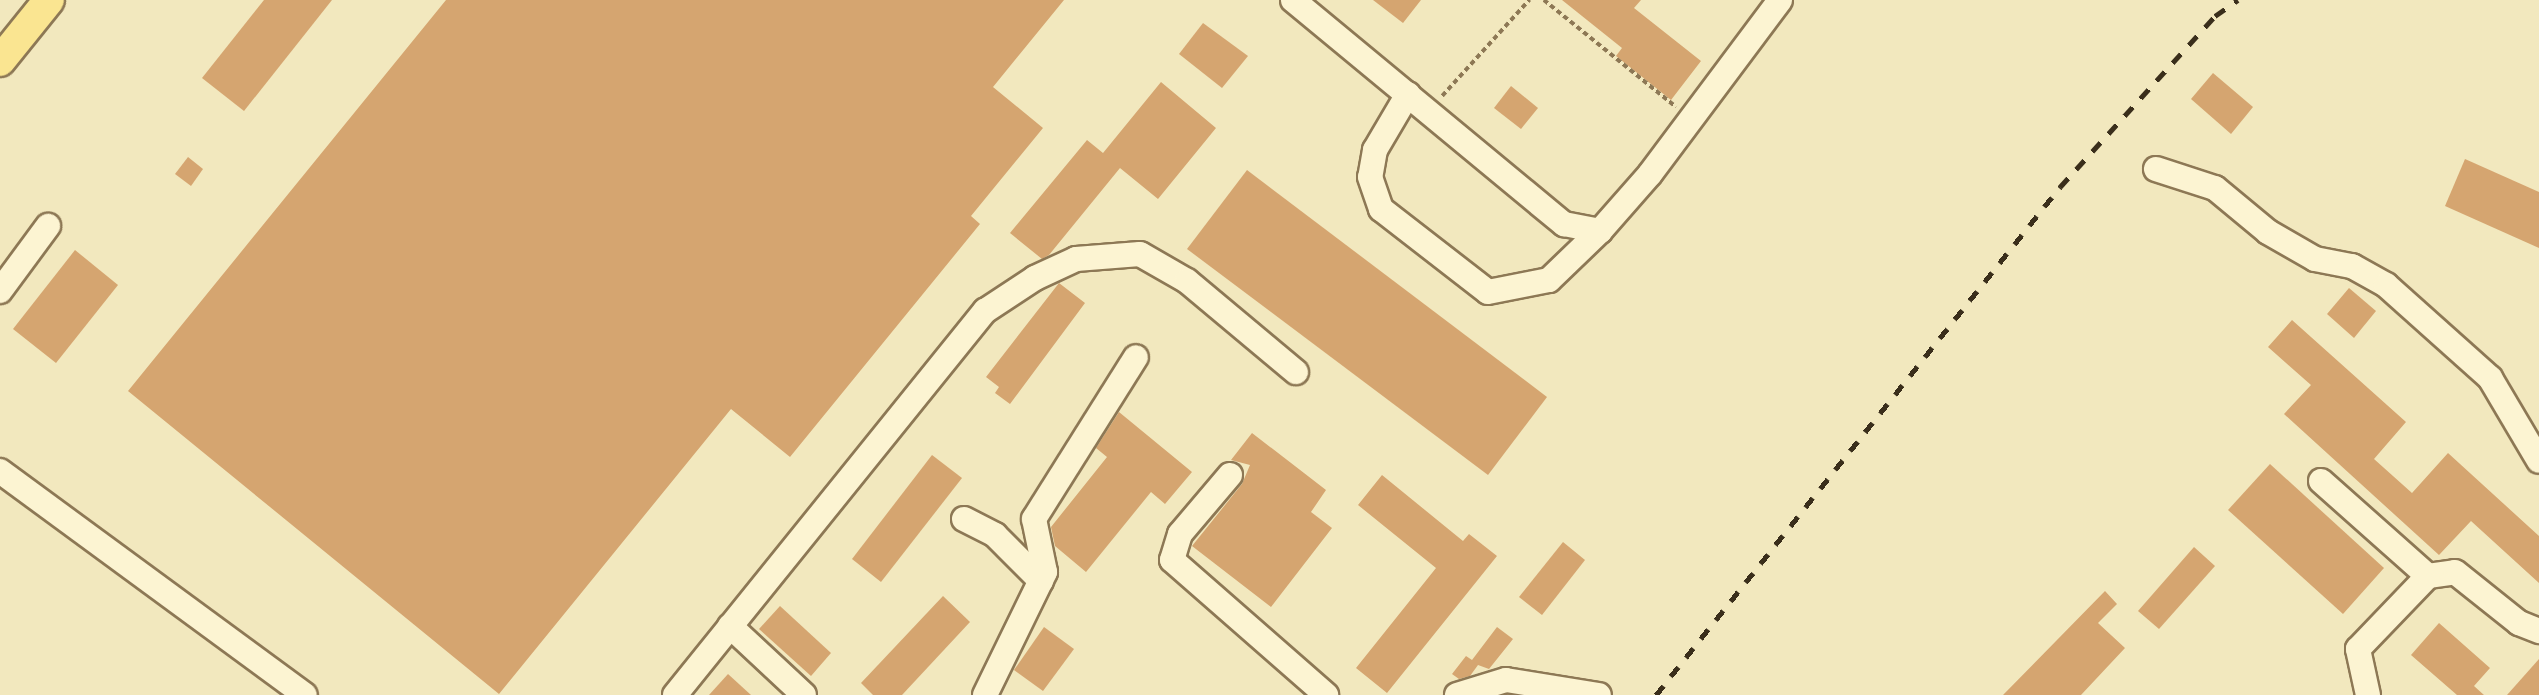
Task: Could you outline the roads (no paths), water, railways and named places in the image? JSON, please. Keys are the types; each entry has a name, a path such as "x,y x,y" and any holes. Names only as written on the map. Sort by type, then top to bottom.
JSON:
{"main road":[{"path":"0,61 49,0"}],"lane":[{"path":"1293,0 1564,224 1600,230"},
{"path":"1408,94 1375,150 1370,177 1381,209 1488,292 1549,280 1600,230 1780,0"},
{"path":"2156,169 2215,188 2268,232 2303,252 2351,266 2386,285 2490,378 2539,461"},
{"path":"0,291 48,226"},
{"path":"675,695 985,312 1035,278 1076,259 1140,254 1187,281 1296,372"},
{"path":"985,695 1045,572 1034,519 1136,357"},
{"path":"0,471 305,695"},
{"path":"1230,475 1180,534 1172,559 1322,694"},
{"path":"2321,481 2428,576"},
{"path":"964,519 995,535 1041,581"},
{"path":"2368,695 2358,649 2428,576 2455,572 2519,623 2539,631"},
{"path":"730,626 804,695"},
{"path":"1457,695 1506,680 1599,695"}],"railway":[{"path":"1656,695 2060,187 2215,16 2238,0"}]}
